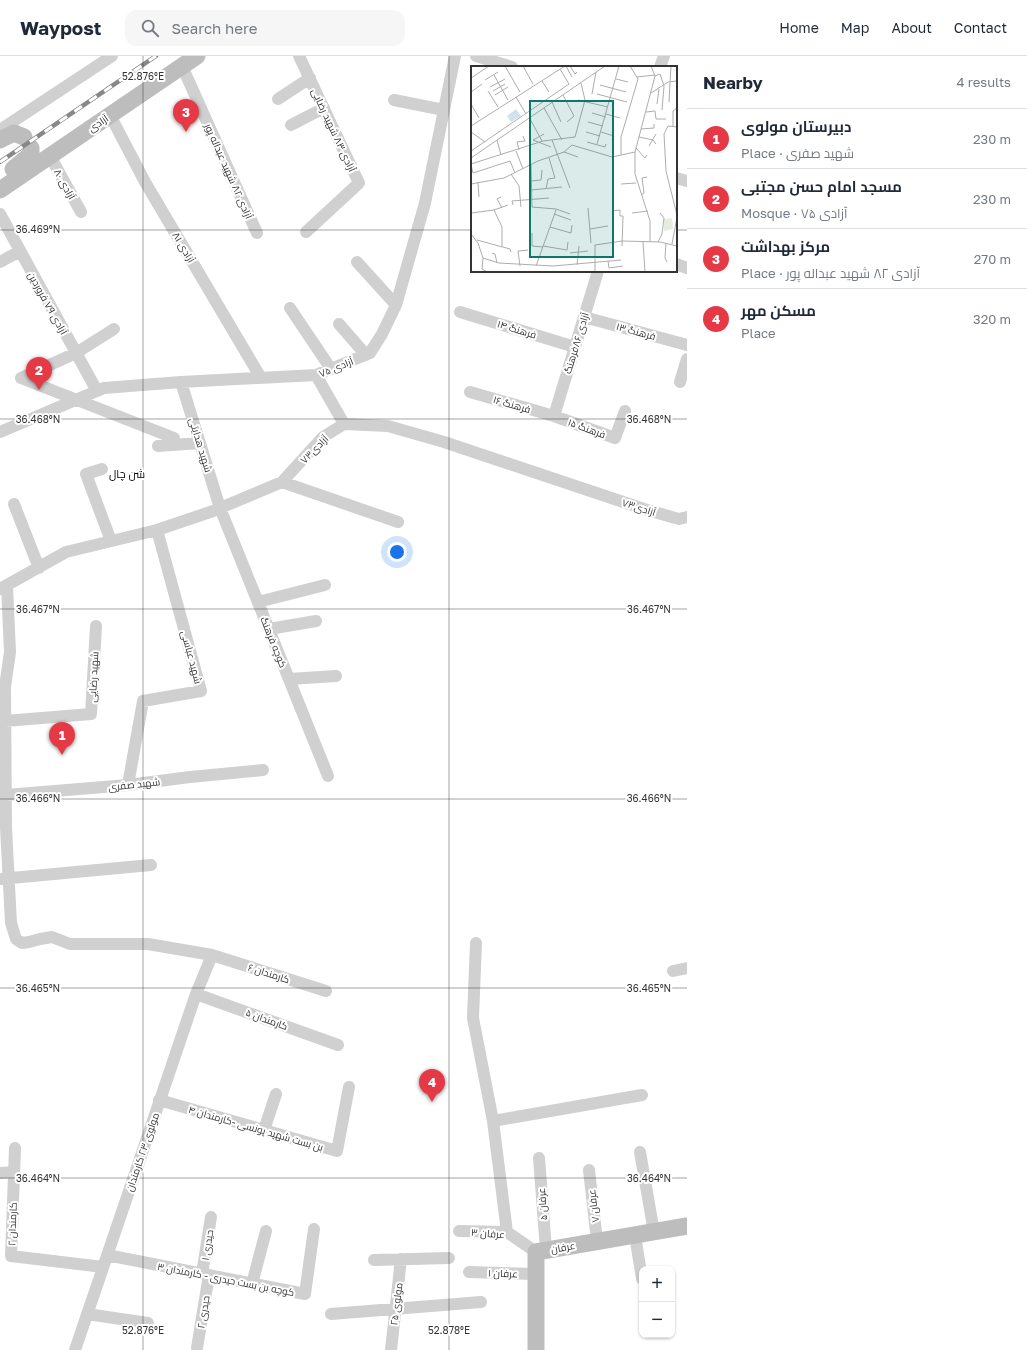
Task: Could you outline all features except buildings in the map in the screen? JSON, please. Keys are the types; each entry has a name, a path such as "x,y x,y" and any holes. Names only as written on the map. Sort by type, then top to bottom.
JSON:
{"street":[{"path":"0,130 112,56"},
{"name":"آزادی","path":"0,190 197,56"},
{"name":"آزادی ۸۳ شهید رضایی","path":"299,56 359,183 306,232"},
{"name":"آزادی ۷۵","path":"0,432 104,388 181,382 316,375 370,353 382,334 396,304 424,203 455,56"},
{"path":"476,56 509,66"},
{"path":"660,66 664,56"},
{"name":"آزادی ۸۲ شهید عبداله پور","path":"182,66 257,233"},
{"path":"278,98 310,78"},
{"path":"394,100 444,110"},
{"path":"291,125 324,108"},
{"name":"آزادی ۸۱","path":"110,115 145,182 261,378"},
{"path":"0,140 14,133 27,142 31,154 16,167 0,177"},
{"name":"آزادی ۸۰","path":"50,156 81,212"},
{"path":"677,178 687,181"},
{"name":"آزادی ۷۹ فروردین","path":"0,214 97,391"},
{"path":"0,262 20,251"},
{"path":"357,262 396,304"},
{"path":"677,264 687,268"},
{"name":"آزادی ۸۶فرهنگ","path":"554,416 598,272"},
{"path":"290,308 331,369"},
{"name":"فرهنگ ۱۴","path":"460,312 575,347"},
{"name":"فرهنگ ۱۳","path":"584,317 687,345"},
{"path":"339,324 366,355"},
{"path":"114,329 76,353 21,378 174,438"},
{"path":"680,382 687,359"},
{"path":"316,375 344,424"},
{"name":"شهید هدایتی","path":"181,382 220,508"},
{"name":"فرهنگ ۱۶","path":"470,392 554,416"},
{"name":"فرهنگ ۱۵","path":"554,416 615,438 625,411"},
{"name":"آزادی۷۳","path":"4,588 66,552 157,530 220,508 282,482 323,438 344,424 388,426 444,442 647,510 679,519 687,517"},
{"path":"158,446 200,443"},
{"path":"102,469 86,474 111,541"},
{"path":"282,482 398,522"},
{"path":"14,504 39,568"},
{"name":"کوچه فرهنگ","path":"220,508 328,776"},
{"name":"شهید عباسی","path":"128,785 143,701 201,691 157,530"},
{"path":"258,602 325,585"},
{"name":"کارمندان ۶","path":"4,588 10,652 5,687 6,795 4,879 11,923 16,939 22,943 52,937 70,944 148,944 212,955 326,991"},
{"path":"269,629 316,622"},
{"name":"شهید رضایی","path":"5,721 91,714 96,626"},
{"path":"289,678 336,676"},
{"name":"شهید صفری","path":"6,795 128,785 263,770"},
{"path":"4,879 151,865"},
{"path":"476,943 473,1018 493,1121 507,1232"},
{"name":"مولوی ۲۳ کارمندان","path":"75,1350 196,994 212,955"},
{"path":"673,971 687,968"},
{"name":"کارمندان ۵","path":"196,994 338,1045"},
{"name":"بن بست شهید یونسی -کارمندان ۴","path":"160,1100 337,1151 348,1087"},
{"path":"264,1130 276,1094"},
{"path":"493,1121 642,1095"},
{"name":"کارمندان ۲","path":"14,1148 11,1256 105,1261"},
{"path":"640,1152 654,1232"},
{"name":"عرفان ۵","path":"539,1158 541,1251"},
{"name":"عرفان ۷","path":"589,1170 597,1241"},
{"path":"0,1173 14,1172"},
{"name":"حیدری ۱","path":"206,1275 211,1217"},
{"name":"عرفان","path":"536,1350 536,1274 541,1251 687,1226"},
{"name":"کوچه بن بست حیدری - کارمندان ۳","path":"105,1261 206,1275 304,1294 314,1229"},
{"path":"252,1284 266,1231"},
{"name":"عرفان ۳","path":"459,1231 507,1232 541,1251"},
{"path":"635,1235 640,1266"},
{"path":"374,1260 449,1258"},
{"name":"مولوی ۲۵","path":"390,1350 401,1259"},
{"name":"عرفان ۱","path":"469,1272 536,1274"},
{"name":"حیدری ۲","path":"197,1348 206,1275"},
{"path":"331,1314 481,1302"},
{"path":"87,1314 148,1323"}],"railway":[{"path":"0,162 156,56"}],"place":[{"name":"مرکز بهداشت","path":"186,132"},
{"name":"مسجد امام حسن مجتبی","path":"39,390"},
{"name":"دبیرستان مولوی","path":"62,755"},
{"name":"مسکن مهر","path":"432,1102"}],"district":[{"name":"شن چال","path":"127,474"}]}
